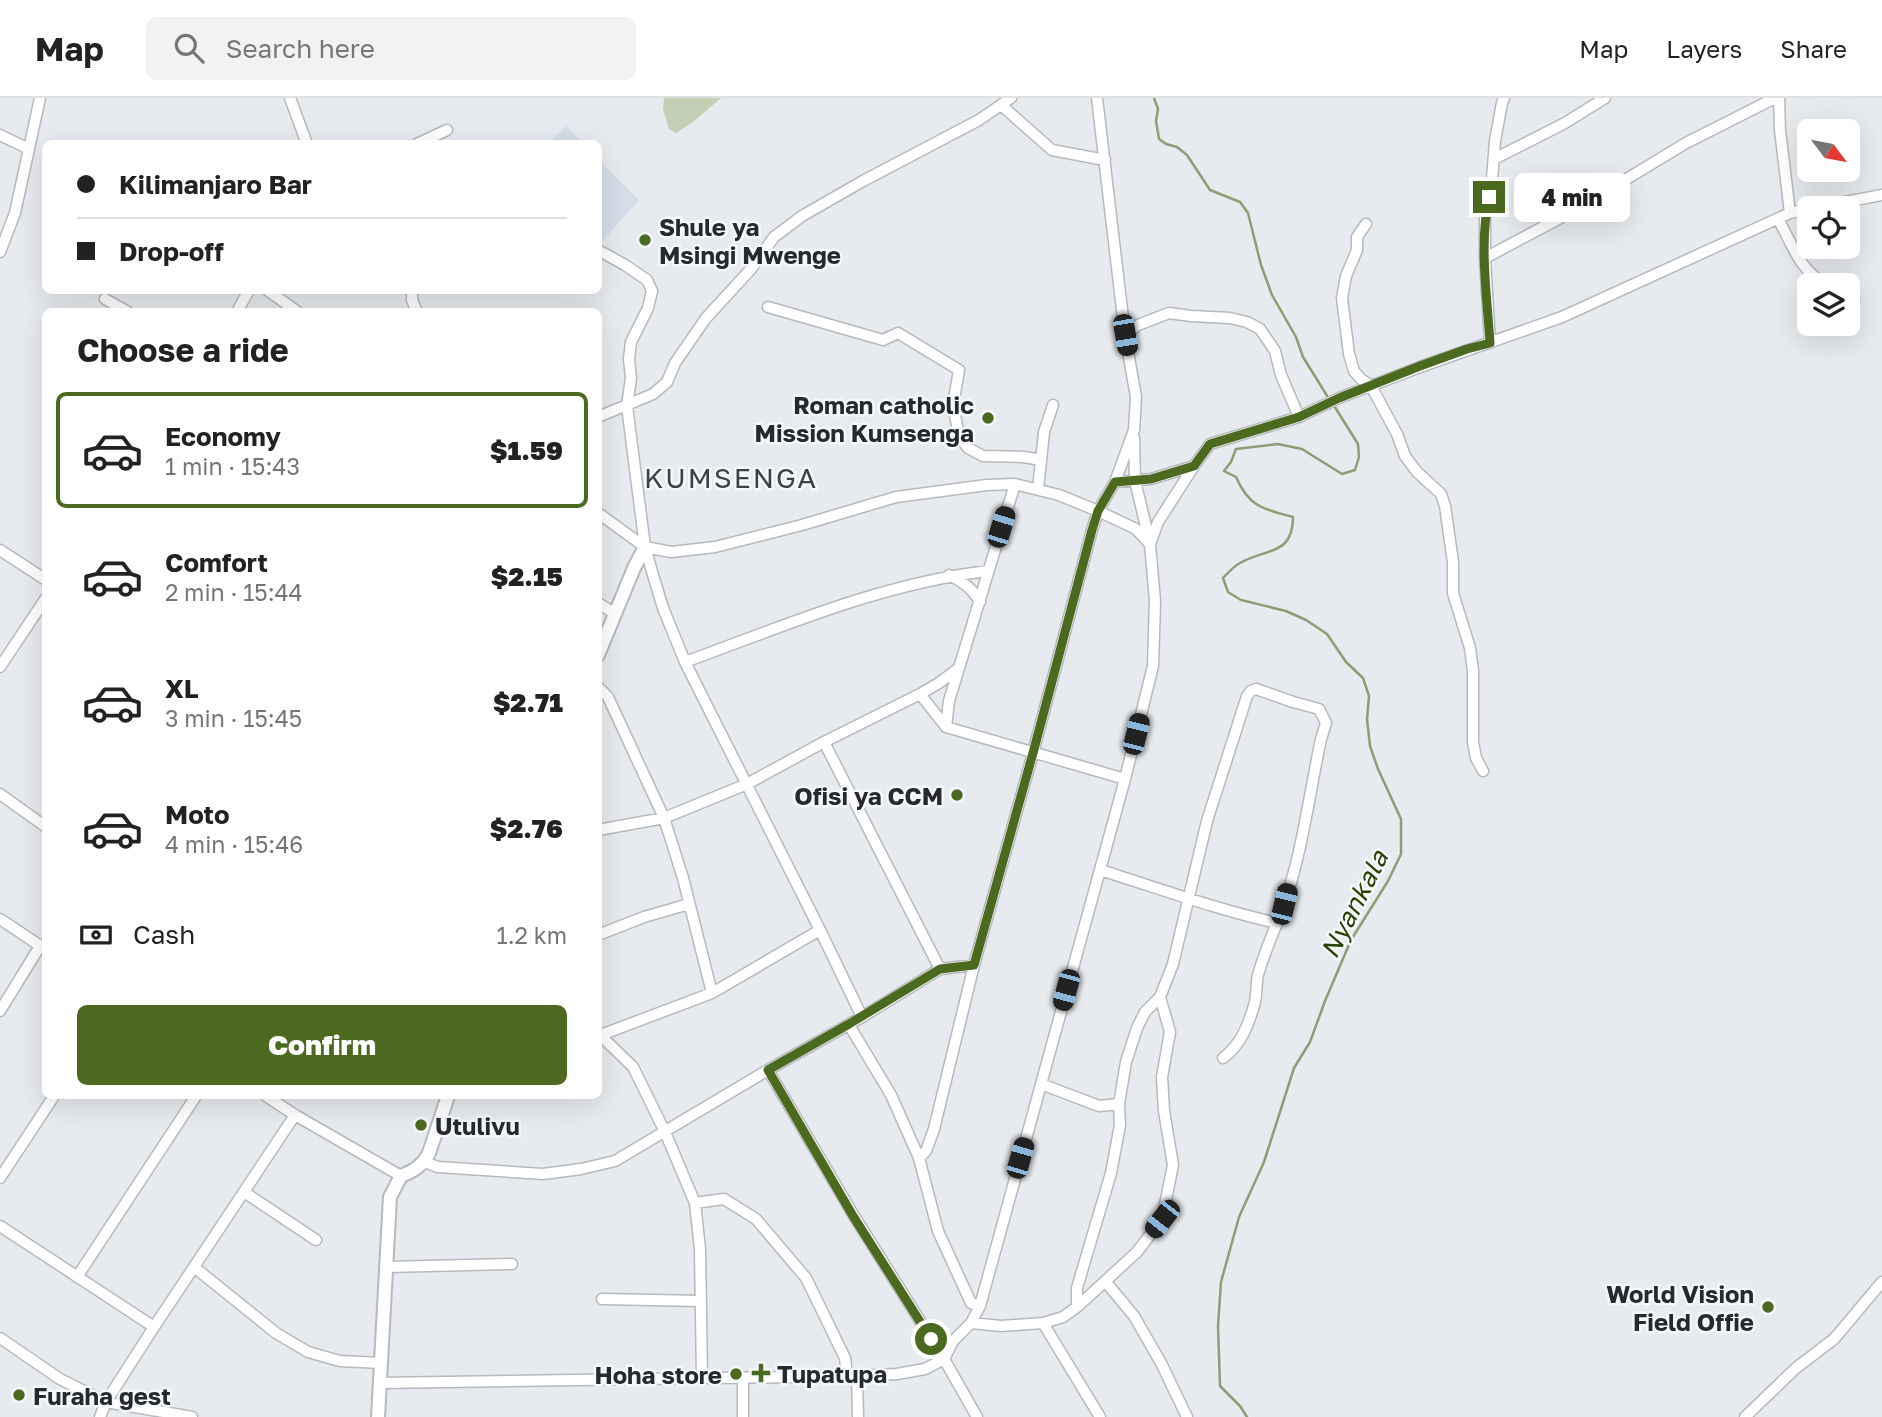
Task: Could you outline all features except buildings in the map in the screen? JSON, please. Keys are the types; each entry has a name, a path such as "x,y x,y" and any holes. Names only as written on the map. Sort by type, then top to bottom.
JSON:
{"street":[{"path":"1,246 15,213 40,98"},
{"path":"290,98 306,140"},
{"path":"602,415 653,394 667,382 675,363 706,318 751,269 774,237 802,216 979,120 1012,98"},
{"path":"380,1384 897,1374 925,1369 944,1359 953,1341 971,1323 980,1306 1125,779 1153,666 1155,601 1150,544 1135,481 1133,430 1136,397 1125,335 1097,98"},
{"path":"1490,343 1485,216 1504,98"},
{"path":"1494,159 1565,123 1605,98"},
{"path":"1485,258 1577,209 1686,143 1777,98 1790,213"},
{"path":"1001,105 1052,150 1105,160"},
{"path":"426,140 447,130"},
{"path":"0,135 29,149"},
{"path":"1860,199 1882,195"},
{"path":"1150,544 1158,522 1210,444 1299,417 1339,398 1467,349 1562,317 1797,212"},
{"path":"1778,219 1802,265 1810,273"},
{"path":"1366,224 1357,237 1357,250 1346,276 1342,298 1349,354 1354,371 1371,386 1397,434 1405,456 1417,472 1441,494 1445,506 1453,562 1453,593 1470,648 1473,671 1473,743 1476,758 1483,771"},
{"path":"602,252 647,280 652,291 648,308 631,342 631,378 627,406 645,547 663,608 685,662 862,1017"},
{"path":"273,294 292,308"},
{"path":"105,299 121,308"},
{"path":"768,307 883,340 898,333 959,370 953,405 959,436 968,448 983,456 1041,460"},
{"path":"1125,335 1138,325 1169,313 1247,322 1259,329 1275,351 1281,375 1299,417"},
{"path":"1038,489 1044,432 1053,405"},
{"path":"919,1158 926,1151 934,1129 974,965 1098,511 1115,482 1133,430"},
{"path":"1115,482 1151,479 1194,466"},
{"path":"946,727 949,701 1014,484"},
{"path":"602,516 645,547 671,552 715,547 896,497 1014,484 1038,489 1098,511 1136,529 1150,544"},
{"path":"602,644 645,547"},
{"path":"0,550 42,577"},
{"path":"685,662 847,602 948,575 988,571"},
{"path":"948,575 965,583 980,602"},
{"path":"0,667 42,604"},
{"path":"602,606 614,614"},
{"path":"602,829 664,818 747,783 920,694 959,668"},
{"path":"1077,1307 1077,1288 1111,1173 1120,1125 1119,1104 1126,1062 1137,1028 1145,1012 1160,997 1173,964 1207,821 1247,696 1256,689 1319,709 1326,723 1301,839 1284,904 1257,978 1255,1001 1239,1043 1223,1058"},
{"path":"602,691 608,697 664,818 690,904 712,993"},
{"path":"920,694 946,727 1125,779"},
{"path":"824,742 940,969"},
{"path":"0,794 42,824"},
{"path":"1100,870 1277,923"},
{"path":"602,934 690,904"},
{"path":"0,919 42,947"},
{"path":"602,1035 712,993 820,930"},
{"path":"0,1011 42,949"},
{"path":"425,1162 438,1167 543,1174 615,1161 940,969 974,965"},
{"path":"971,1323 1001,1326 1043,1324 1063,1317 1137,1252 1162,1219 1173,1165 1164,1111 1162,1077 1170,1032 1160,997"},
{"path":"849,1024 891,1095 919,1158 938,1231 971,1303 980,1306"},
{"path":"602,1038 633,1067 665,1132 695,1203 700,1249 702,1378"},
{"path":"768,1070 853,1216 978,1417"},
{"path":"1041,1084 1099,1106 1119,1104"},
{"path":"0,1178 52,1099"},
{"path":"77,1277 194,1099"},
{"path":"271,1099 401,1176"},
{"path":"378,1417 390,1197 401,1176 413,1172 425,1162 447,1099"},
{"path":"100,1417 106,1402 154,1327 295,1115"},
{"path":"244,1192 316,1240"},
{"path":"695,1203 724,1199 756,1219 806,1278 852,1376 858,1417"},
{"path":"0,1226 154,1327"},
{"path":"386,1266 512,1264"},
{"path":"194,1267 276,1332 308,1352 340,1360 381,1363"},
{"path":"1105,1281 1134,1316 1187,1417"},
{"path":"1745,1417 1796,1368 1834,1339 1882,1282"},
{"path":"602,1299 701,1301"},
{"path":"1043,1324 1100,1417"},
{"path":"0,1338 60,1379 106,1402 192,1417"},
{"path":"743,1378 743,1417"}],"shaded area":[{"path":"566,126 580,140 552,140"},
{"path":"602,163 639,200 602,242"}],"green space":[{"path":"664,98 721,98 676,133 669,129 663,109"}],"waterway":[{"name":"Nyankala","path":"1154,98 1158,109 1156,121 1159,139 1187,155 1210,190 1240,202 1248,213 1261,265 1272,295 1296,337 1303,357 1329,399"},
{"name":"Nyankala","path":"1247,1417 1220,1386 1218,1326 1221,1282 1239,1217 1264,1162 1294,1068 1310,1042 1351,940 1388,881 1401,854 1401,819 1370,746 1367,719 1369,696 1363,678 1346,662 1327,634 1286,611 1241,600 1228,592 1223,578 1240,563 1283,545 1292,530 1293,517 1258,505 1246,495 1236,477 1224,471 1236,449 1278,444 1302,449 1342,474 1355,470 1359,457 1358,444 1333,404"}],"place":[{"name":"Shule ya Msingi Mwenge","path":"645,240"},
{"name":"Roman catholic Mission Kumsenga","path":"988,418"},
{"name":"Ofisi ya CCM","path":"957,795"},
{"name":"Utulivu","path":"421,1125"},
{"name":"World Vision Field Offie","path":"1768,1307"},
{"name":"Tupatupa","path":"761,1373"},
{"name":"Hoha store","path":"736,1374"},
{"name":"Furaha gest","path":"19,1395"}],"district":[{"name":"KUMSENGA","path":"731,477"}],"route":[{"path":"931,1339 853,1216 768,1070 940,969 974,965 1092,530 1098,511 1115,482 1151,479 1194,466 1210,444 1299,417 1420,366 1490,343 1485,258 1485,216 1489,197"}]}
